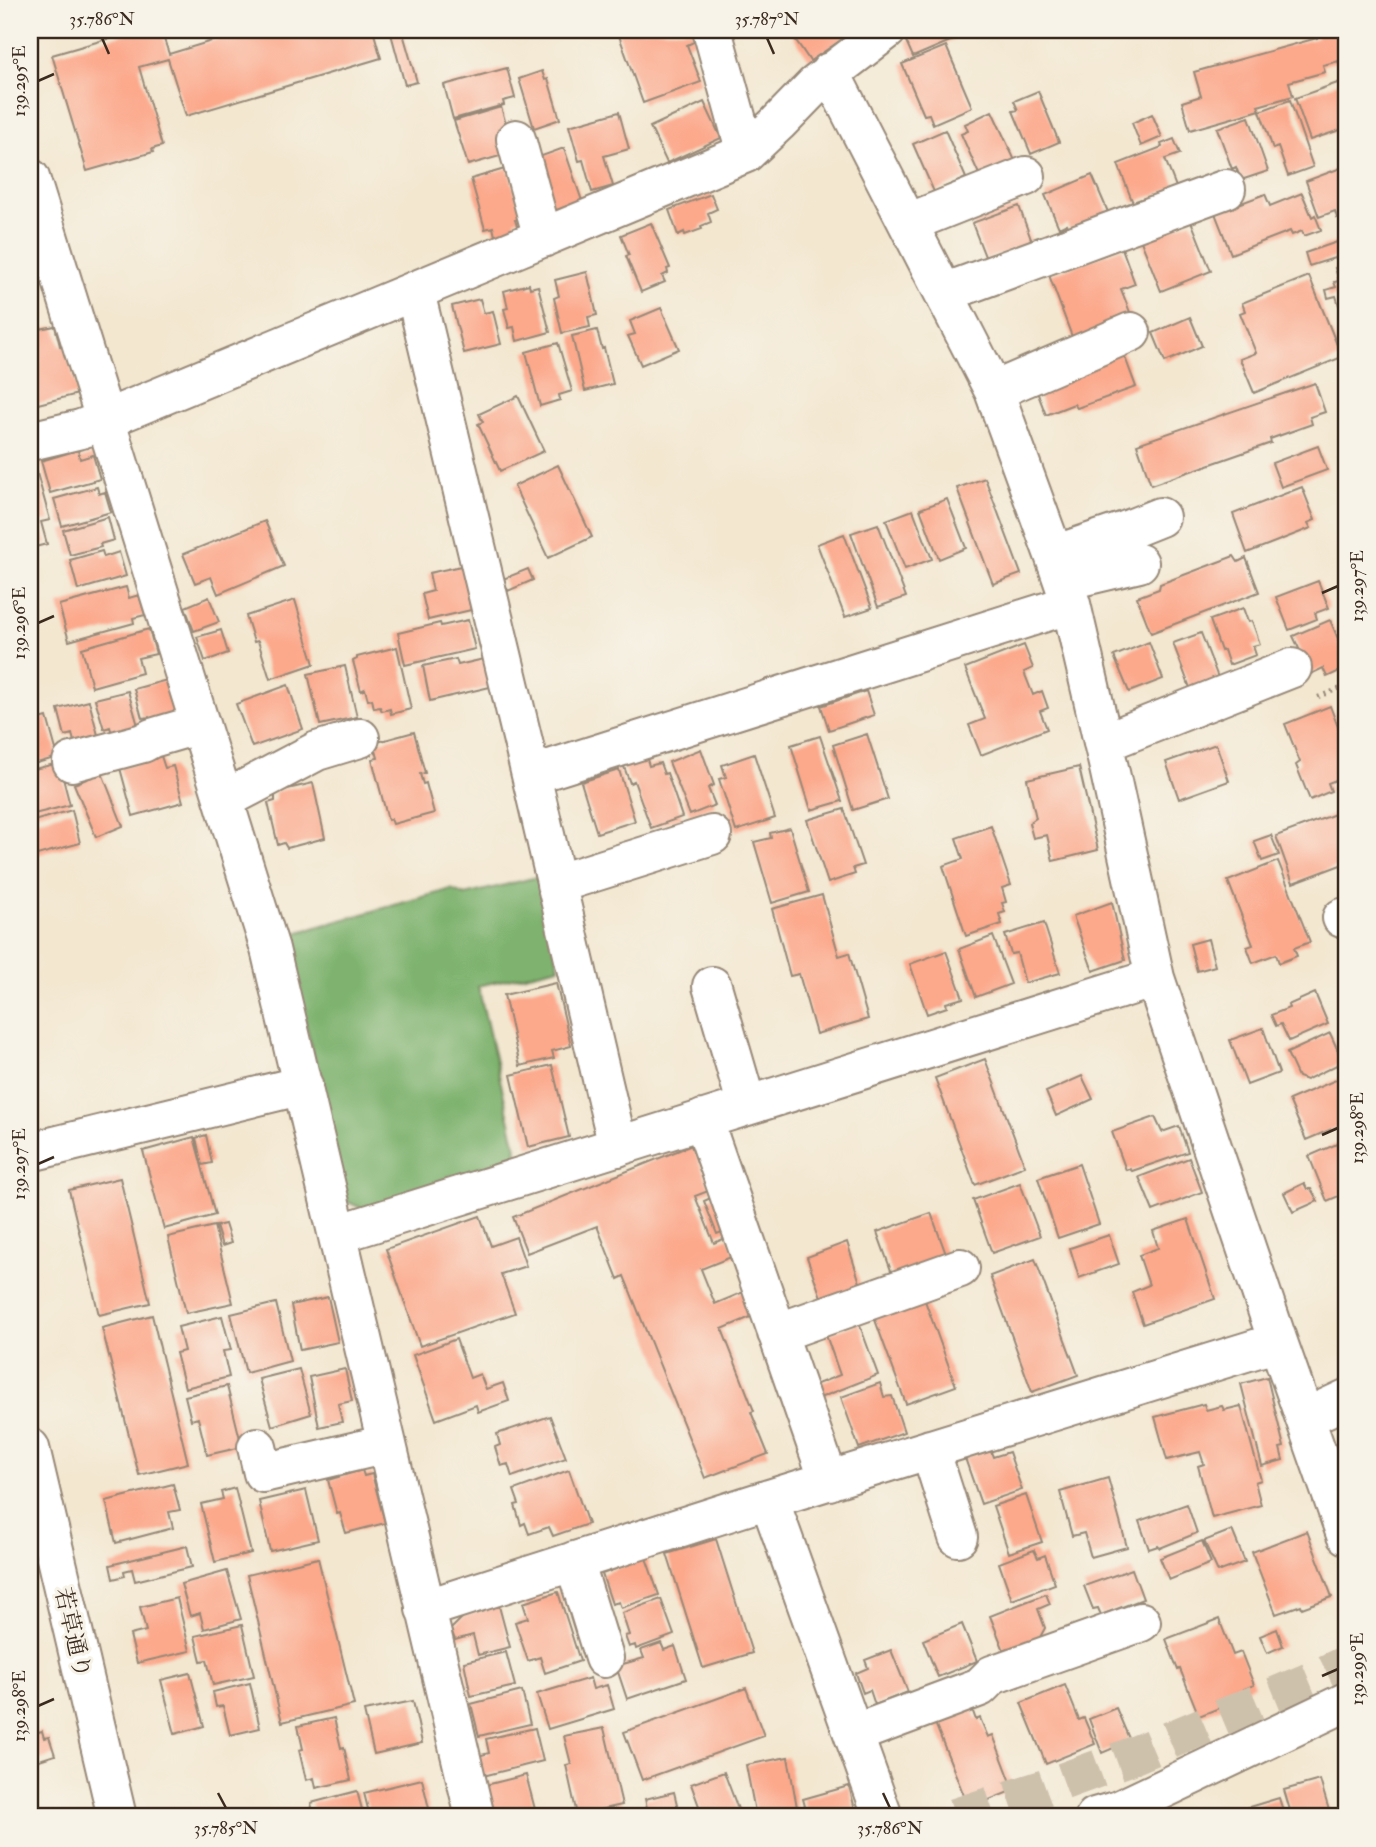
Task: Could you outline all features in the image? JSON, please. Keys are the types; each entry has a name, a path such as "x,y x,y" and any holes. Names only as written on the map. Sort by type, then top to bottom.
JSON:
{"street":[{"path":"712,30 746,153"},
{"path":"30,441 81,429 104,420 746,153 830,72 887,30"},
{"path":"830,72 995,391 1063,580 1103,743 1155,978 1278,1342 1343,1514"},
{"path":"516,139 543,238"},
{"path":"908,223 1026,176"},
{"path":"30,178 270,948 475,1817"},
{"path":"944,293 1226,189"},
{"path":"415,292 618,1147"},
{"path":"995,391 1131,332"},
{"path":"1063,580 1125,531 1160,517"},
{"path":"531,775 1063,580 1139,563"},
{"path":"1103,743 1292,668"},
{"path":"72,762 200,724"},
{"path":"224,800 317,751 360,737"},
{"path":"556,884 712,835"},
{"path":"338,1234 1155,978"},
{"path":"712,986 747,1106"},
{"path":"30,1152 303,1085"},
{"path":"703,1119 830,1481"},
{"path":"777,1333 960,1268"},
{"path":"425,1609 769,1499 1278,1342"},
{"path":"1305,1418 1346,1399"},
{"path":"257,1447 263,1473 387,1444"},
{"name":"若草通り","path":"30,1448 117,1817"},
{"path":"930,1449 958,1537"},
{"path":"769,1499 883,1817"},
{"path":"574,1562 604,1658"},
{"path":"854,1734 980,1687 992,1675 1064,1631 1141,1622"},
{"path":"1095,1817 1119,1810 1346,1702"}],"green space":[{"path":"537,877 559,967 478,986 519,1160 363,1209 348,1202 285,936 451,889 465,895"}],"building":[{"path":"138,30 161,30 169,54 248,30 373,30 381,58 186,116 168,59 139,67 162,146 152,149 153,152 87,171 52,55"},
{"path":"390,30 402,30 417,82 405,85"},
{"path":"617,30 692,30 696,41 687,45 701,82 643,103"},
{"path":"789,30 856,30 810,61"},
{"path":"922,30 976,30 913,57 906,41"},
{"path":"1314,30 1346,30 1346,69 1341,71 1339,61 1323,65 1325,72 1289,82 1293,96 1258,106 1260,110 1190,130 1182,102 1201,96 1194,72 1317,38"},
{"path":"946,46 972,107 933,124 929,114 924,115 902,64"},
{"path":"507,68 515,98 503,101 504,105 453,119 444,85"},
{"path":"542,71 545,80 548,79 560,119 534,128 519,79"},
{"path":"1346,80 1346,128 1310,140 1295,98"},
{"path":"1038,91 1059,142 1031,154 1013,111 1018,110 1014,101"},
{"path":"1290,100 1313,167 1288,176 1278,147 1273,149 1260,111"},
{"path":"704,102 721,138 667,163 650,127"},
{"path":"501,107 508,131 507,154 468,165 454,121"},
{"path":"992,111 1017,165 982,181 961,134 968,131 965,124"},
{"path":"619,112 629,149 604,156 613,186 592,192 569,126"},
{"path":"1152,114 1162,137 1141,146 1132,123"},
{"path":"1249,117 1268,171 1241,180 1236,167 1232,169 1217,128"},
{"path":"945,130 966,178 934,192 913,144"},
{"path":"1174,139 1180,154 1165,159 1176,187 1133,203 1118,164 1162,147 1161,144"},
{"path":"564,148 582,201 554,211 536,158"},
{"path":"1346,166 1346,214 1337,218 1335,211 1319,217 1306,181"},
{"path":"508,168 523,218 515,220 518,229 495,236 493,227 485,229 471,179"},
{"path":"1092,175 1108,212 1069,229 1067,224 1059,228 1045,195"},
{"path":"1302,193 1321,230 1304,236 1302,231 1292,235 1290,231 1231,254 1215,213 1265,194 1270,206"},
{"path":"711,194 717,209 708,213 711,222 701,226 702,229 678,235 669,210"},
{"path":"1019,206 1032,242 986,259 972,223"},
{"path":"1191,221 1211,271 1161,291 1141,241"},
{"path":"651,223 670,268 667,269 668,273 662,276 665,282 641,292 626,256 629,255 621,235"},
{"path":"1340,241 1344,255 1309,266 1305,253"},
{"path":"1122,248 1135,284 1121,289 1133,320 1074,342 1049,275"},
{"path":"1346,265 1346,303 1339,305 1336,296 1328,298 1326,290 1336,287 1334,282 1339,281 1335,268"},
{"path":"587,272 597,315 588,317 590,327 562,333 554,298 559,296 555,280"},
{"path":"1309,276 1342,357 1254,393 1240,359 1256,353 1240,313 1245,311 1242,303"},
{"path":"529,284 530,288 538,286 550,332 517,341 514,327 509,328 504,309 508,308 504,291"},
{"path":"30,296 39,329 55,326 60,346 65,345 78,394 30,406"},
{"path":"480,299 484,313 493,311 501,344 464,353 452,306"},
{"path":"661,308 679,349 641,365 628,336 635,334 630,321"},
{"path":"1190,317 1202,346 1165,362 1153,333"},
{"path":"597,330 613,384 585,391 572,336"},
{"path":"558,343 572,391 559,395 560,400 540,406 526,352"},
{"path":"1122,349 1136,387 1077,408 1074,404 1046,415 1033,381"},
{"path":"1315,383 1325,412 1310,417 1312,424 1270,439 1271,443 1151,485 1137,444"},
{"path":"518,396 544,451 500,471 478,424 483,422 479,414"},
{"path":"1318,446 1327,470 1281,487 1272,463"},
{"path":"78,450 80,459 93,455 100,479 50,493 41,461"},
{"path":"558,465 592,537 548,558 514,486"},
{"path":"35,466 50,520 41,522 47,544 31,548 30,467"},
{"path":"985,478 1021,574 993,584 957,488"},
{"path":"97,487 99,494 105,492 111,512 62,526 54,499"},
{"path":"1302,487 1315,520 1308,523 1311,528 1247,553 1233,514"},
{"path":"947,499 966,548 939,559 920,509"},
{"path":"913,510 932,559 905,569 886,520"},
{"path":"108,517 114,540 100,544 101,547 70,555 63,530"},
{"path":"265,521 284,566 218,594 211,577 195,583 183,554"},
{"path":"878,524 906,597 878,607 851,533"},
{"path":"844,534 872,608 845,617 817,544"},
{"path":"102,551 104,557 119,552 126,576 78,590 70,560"},
{"path":"1234,556 1238,562 1246,558 1259,592 1151,633 1137,597 1159,589 1160,584"},
{"path":"461,566 471,610 428,620 422,594 433,591 429,573"},
{"path":"528,569 533,580 508,591 503,579"},
{"path":"1318,581 1329,608 1315,613 1317,619 1289,630 1276,597"},
{"path":"126,587 129,598 139,595 145,615 133,618 134,623 69,641 59,605"},
{"path":"209,597 219,622 194,631 185,607"},
{"path":"295,600 314,664 270,679 258,641 254,642 246,616"},
{"path":"1243,608 1248,622 1252,621 1260,644 1253,646 1256,655 1229,665 1210,620"},
{"path":"468,620 475,649 405,665 398,633 440,623 441,626"},
{"path":"1330,620 1346,657 1346,668 1327,677 1323,668 1311,674 1293,636"},
{"path":"149,629 156,654 138,658 142,673 92,687 82,648"},
{"path":"221,630 228,653 205,661 197,637"},
{"path":"1201,633 1220,683 1192,693 1173,643"},
{"path":"1149,642 1163,679 1129,692 1114,656"},
{"path":"1024,645 1033,668 1024,672 1033,695 1042,691 1048,708 1040,711 1047,729 981,755 969,725 985,719 965,668"},
{"path":"397,647 411,709 391,714 390,709 382,711 380,707 374,708 365,689 361,691 353,661 357,657"},
{"path":"456,659 458,665 484,659 490,687 430,701 423,666"},
{"path":"345,666 357,717 320,725 308,674"},
{"path":"167,680 178,719 151,726 149,717 142,718 134,689"},
{"path":"288,685 303,729 252,747 236,704"},
{"path":"128,691 139,729 113,736 110,727 104,729 95,699"},
{"path":"866,691 874,715 829,730 821,706"},
{"path":"89,701 99,739 75,745 72,734 65,736 58,709"},
{"path":"1330,706 1346,748 1346,776 1328,783 1331,791 1310,800 1296,765 1300,762 1285,724"},
{"path":"47,717 58,757 30,765 30,722"},
{"path":"414,732 425,773 420,774 423,784 426,783 434,813 393,824 391,819 388,820 372,759 378,758 374,743"},
{"path":"867,734 888,799 853,810 833,745"},
{"path":"820,736 842,801 811,810 791,745"},
{"path":"1216,744 1229,781 1179,799 1166,762"},
{"path":"701,749 714,785 708,788 715,805 690,815 669,762"},
{"path":"754,754 775,818 736,831 719,779 726,777 722,765"},
{"path":"161,756 165,768 173,766 183,802 133,816 120,768"},
{"path":"646,756 649,766 660,763 664,774 667,773 682,817 651,828 634,781 630,783 623,764"},
{"path":"59,763 70,805 30,815 30,770"},
{"path":"1079,767 1098,850 1053,861 1047,835 1033,838 1029,823 1036,818 1027,779"},
{"path":"619,770 635,821 597,833 581,782"},
{"path":"102,773 123,826 96,837 74,784"},
{"path":"313,783 325,838 287,848 284,843 278,845 268,803 275,801 275,792"},
{"path":"844,809 863,865 853,868 855,874 828,883 807,820"},
{"path":"72,810 80,843 30,857 30,822"},
{"path":"1346,810 1346,863 1293,883 1276,836"},
{"path":"991,826 1011,885 1002,888 1006,902 1002,903 1005,912 999,914 1002,924 966,936 943,866 963,859 956,838"},
{"path":"790,828 809,892 772,903 754,842 771,838 770,833"},
{"path":"1271,835 1279,855 1262,861 1254,841"},
{"path":"1278,861 1310,942 1294,948 1297,956 1279,963 1276,954 1253,963 1247,947 1253,945 1228,881"},
{"path":"822,895 839,956 849,953 868,1019 816,1034 799,974 790,976 772,909"},
{"path":"1112,902 1125,960 1093,971 1073,916"},
{"path":"1044,923 1060,973 1025,983 1017,953 1011,954 1005,935"},
{"path":"993,936 1011,984 976,997 959,949"},
{"path":"1208,939 1215,966 1197,971 1190,944"},
{"path":"946,951 963,998 946,1003 947,1007 927,1014 910,964"},
{"path":"556,983 571,1046 552,1051 554,1058 520,1066 504,995"},
{"path":"1315,993 1328,1024 1289,1041 1281,1024 1276,1026 1271,1015"},
{"path":"1263,1028 1279,1073 1247,1085 1230,1040"},
{"path":"1330,1033 1343,1062 1306,1080 1298,1077 1287,1053"},
{"path":"985,1059 1025,1166 975,1185 935,1078"},
{"path":"552,1065 569,1137 528,1147 511,1075"},
{"path":"1082,1076 1093,1099 1056,1116 1046,1092"},
{"path":"1345,1076 1346,1123 1306,1140 1289,1100"},
{"path":"1155,1117 1162,1132 1179,1126 1188,1152 1132,1171 1126,1170 1112,1132"},
{"path":"206,1135 212,1163 202,1165 196,1138"},
{"path":"194,1137 215,1215 164,1229 143,1151"},
{"path":"1346,1140 1346,1193 1327,1201 1309,1156"},
{"path":"692,1145 711,1190 695,1196 714,1243 728,1237 736,1255 701,1269 715,1304 748,1290 758,1314 722,1329 768,1454 705,1478 624,1276 618,1279 597,1226 527,1253 513,1217"},
{"path":"1189,1158 1202,1192 1153,1211 1139,1177"},
{"path":"1079,1164 1099,1224 1058,1238 1038,1178"},
{"path":"120,1178 150,1303 99,1315 69,1190"},
{"path":"1020,1183 1040,1236 992,1253 973,1200"},
{"path":"1304,1183 1318,1201 1293,1212 1284,1193"},
{"path":"717,1195 730,1229 717,1234 704,1201"},
{"path":"931,1213 947,1257 893,1276 877,1232"},
{"path":"480,1216 491,1246 516,1237 526,1266 501,1274 515,1313 420,1346 386,1249"},
{"path":"1188,1219 1215,1299 1143,1324 1132,1292 1149,1285 1139,1255 1158,1248 1153,1231"},
{"path":"225,1224 231,1243 222,1246 216,1226"},
{"path":"214,1226 233,1303 186,1313 168,1237"},
{"path":"1109,1235 1119,1264 1079,1278 1070,1248"},
{"path":"847,1242 862,1289 825,1301 821,1297 807,1257"},
{"path":"1035,1259 1078,1375 1032,1392 990,1276"},
{"path":"328,1297 338,1342 300,1350 291,1305"},
{"path":"924,1298 956,1386 906,1404 874,1317"},
{"path":"276,1303 290,1361 246,1373 231,1314"},
{"path":"152,1315 188,1463 139,1475 102,1328"},
{"path":"222,1316 231,1350 223,1351 229,1377 185,1388 176,1353 184,1351 178,1327"},
{"path":"859,1323 878,1375 817,1399 812,1386 840,1375 826,1335"},
{"path":"456,1339 470,1378 480,1374 486,1389 503,1383 509,1401 478,1412 476,1405 436,1420 413,1355"},
{"path":"299,1369 311,1414 272,1426 259,1379"},
{"path":"345,1369 352,1401 338,1404 342,1422 319,1427 309,1377"},
{"path":"1267,1377 1284,1447 1280,1448 1283,1460 1262,1466 1241,1384"},
{"path":"880,1383 884,1397 892,1396 904,1432 859,1448 841,1397"},
{"path":"227,1386 242,1447 207,1455 198,1418 191,1420 185,1396"},
{"path":"1204,1404 1206,1410 1222,1406 1224,1410 1241,1406 1261,1480 1255,1482 1261,1505 1212,1518 1198,1466 1204,1464 1200,1452 1167,1460 1155,1417"},
{"path":"550,1416 566,1458 512,1477 508,1464 501,1466 495,1447 500,1445 497,1434"},
{"path":"990,1449 993,1457 1009,1452 1022,1490 981,1504 965,1458"},
{"path":"362,1470 364,1476 372,1474 385,1523 346,1533 340,1513 337,1514 328,1480"},
{"path":"569,1470 588,1524 553,1536 549,1527 529,1534 525,1523 521,1525 515,1505 519,1504 514,1490"},
{"path":"1108,1478 1127,1547 1091,1557 1084,1533 1072,1536 1060,1492"},
{"path":"173,1484 180,1510 169,1512 173,1528 116,1543 106,1501"},
{"path":"235,1488 251,1553 215,1562 201,1504 223,1499 221,1492"},
{"path":"306,1490 318,1540 270,1551 259,1501"},
{"path":"1026,1495 1042,1542 1009,1553 993,1506"},
{"path":"1187,1504 1197,1533 1160,1548 1158,1546 1149,1549 1139,1521"},
{"path":"1232,1530 1245,1562 1218,1572 1204,1541"},
{"path":"1307,1531 1332,1597 1276,1614 1252,1552"},
{"path":"716,1539 752,1653 703,1668 667,1554"},
{"path":"1202,1541 1211,1563 1169,1580 1160,1558"},
{"path":"187,1546 192,1567 135,1581 132,1569 124,1571 125,1576 113,1579 110,1565"},
{"path":"1034,1550 1038,1558 1045,1555 1055,1584 1012,1600 999,1563"},
{"path":"318,1558 354,1705 282,1722 247,1575"},
{"path":"646,1558 659,1595 621,1608 619,1602 612,1604 602,1574"},
{"path":"1132,1569 1143,1599 1101,1615 1098,1608 1093,1609 1084,1586"},
{"path":"227,1571 241,1619 204,1629 200,1613 190,1616 181,1584"},
{"path":"558,1592 580,1661 545,1673 540,1657 528,1661 515,1622 528,1618 523,1603"},
{"path":"1046,1594 1050,1604 1038,1609 1045,1628 1039,1639 1005,1653 990,1616"},
{"path":"177,1598 190,1651 137,1663 130,1635 146,1631 140,1607"},
{"path":"661,1599 674,1635 636,1649 635,1645 629,1647 625,1636 629,1635 622,1613"},
{"path":"499,1606 510,1647 478,1655 473,1635 455,1640 451,1629 464,1616"},
{"path":"1219,1619 1233,1655 1241,1652 1254,1685 1244,1689 1247,1697 1199,1716 1166,1639"},
{"path":"962,1624 977,1661 938,1677 923,1640"},
{"path":"242,1625 254,1676 213,1685 207,1660 201,1661 195,1636"},
{"path":"1277,1629 1283,1646 1267,1653 1260,1636"},
{"path":"661,1643 664,1650 675,1646 686,1679 627,1699 616,1666 644,1658 641,1650"},
{"path":"891,1650 908,1692 875,1705 870,1690 863,1693 856,1673 868,1668 865,1660"},
{"path":"506,1652 515,1686 471,1696 464,1662"},
{"path":"190,1673 204,1726 175,1734 161,1680"},
{"path":"590,1678 593,1689 607,1685 614,1709 548,1729 537,1694"},
{"path":"250,1683 260,1728 230,1735 223,1706 216,1707 213,1692"},
{"path":"1065,1685 1079,1720 1084,1718 1095,1744 1046,1764 1021,1703"},
{"path":"746,1688 764,1736 642,1780 624,1732"},
{"path":"522,1691 530,1724 479,1736 471,1704"},
{"path":"413,1701 422,1743 374,1754 364,1711"},
{"path":"1116,1708 1130,1741 1102,1753 1089,1719"},
{"path":"972,1709 976,1720 980,1718 988,1737 993,1735 1014,1790 969,1808 935,1723"},
{"path":"334,1718 351,1780 316,1788 314,1778 306,1780 299,1750 303,1749 298,1726"},
{"path":"535,1728 543,1761 483,1776 478,1756 489,1753 486,1739"},
{"path":"604,1728 622,1805 577,1815 566,1765 571,1764 564,1736"},
{"path":"42,1731 44,1738 49,1737 55,1755 30,1763 30,1734"},
{"path":"788,1757 798,1813 756,1817 746,1765"},
{"path":"724,1772 741,1817 703,1817 691,1784"},
{"path":"526,1775 537,1817 494,1817 486,1785"},
{"path":"422,1779 431,1817 370,1817 364,1793"},
{"path":"1320,1780 1331,1817 1292,1817 1284,1790"},
{"path":"33,1786 41,1817 30,1817 30,1787"},
{"path":"849,1786 857,1817 808,1817 803,1799"},
{"path":"357,1791 364,1817 314,1817 311,1803"},
{"path":"674,1792 680,1817 649,1817 645,1799"},
{"path":"1279,1798 1285,1817 1227,1817 1226,1814"}],"tunnel":[{"path":"955,1817 1127,1758 1346,1664"}]}
